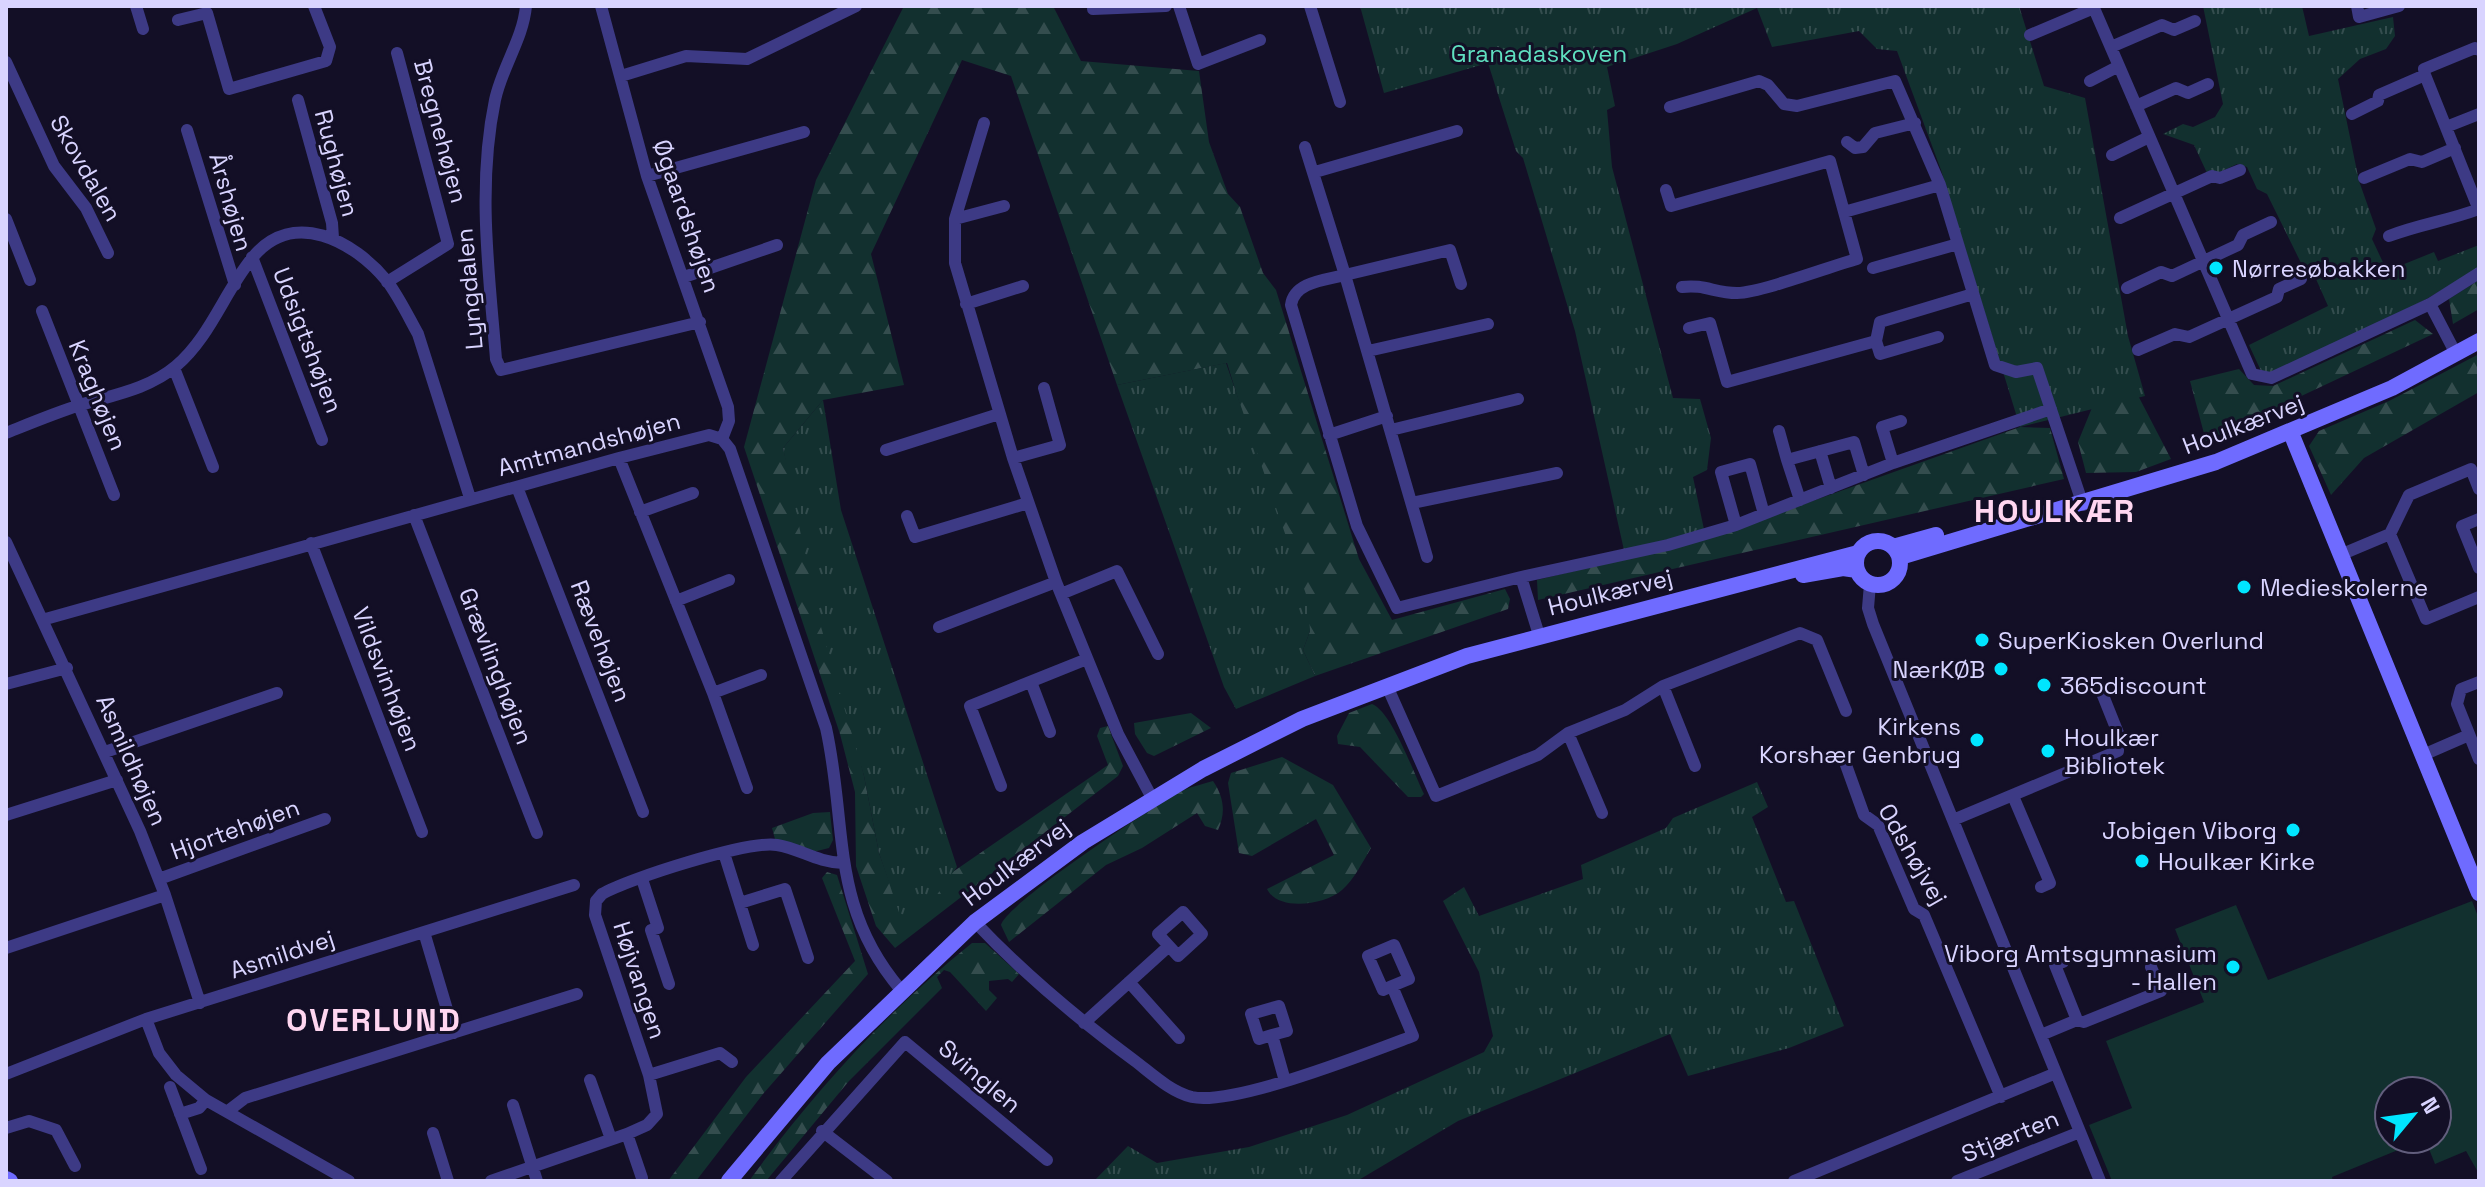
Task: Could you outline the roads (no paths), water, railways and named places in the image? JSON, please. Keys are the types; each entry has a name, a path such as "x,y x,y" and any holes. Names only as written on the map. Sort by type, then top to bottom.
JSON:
{"street":[{"path":"136,6 143,29"},
{"path":"178,20 207,13 229,89 326,61 330,47 314,6"},
{"name":"Lyngdalen","path":"526,6 524,21 495,97 489,144 484,221 496,359 501,370 700,322"},
{"name":"Øgaardshøjen","path":"601,6 647,176 728,407 729,421 722,439"},
{"path":"621,76 686,56 747,59 856,6"},
{"path":"1093,9 1166,6"},
{"path":"1179,6 1198,64 1260,40"},
{"path":"1310,6 1340,102"},
{"path":"2357,6 2359,17 2399,6"},
{"path":"2030,35 2094,7 2252,374 2271,378 2430,304 2479,273"},
{"path":"2111,47 2162,25 2174,30 2195,21"},
{"path":"2389,236 2424,223 2436,225 2478,204 2424,69 2475,48 2479,50"},
{"name":"Bregnehøjen","path":"387,282 448,244 397,53"},
{"name":"Skovdalen","path":"6,62 54,166 86,208 108,253"},
{"path":"2090,81 2119,66"},
{"path":"2352,114 2378,101 2379,95 2425,75"},
{"path":"1670,107 1759,81 1768,85 1784,104 1797,106 1895,81 1940,185 1995,365 2016,372 2037,368 2083,505"},
{"path":"2136,106 2176,88 2188,93 2208,84"},
{"name":"Rughøjen","path":"298,100 333,238"},
{"path":"2446,127 2479,114"},
{"path":"984,123 955,219 955,263 1013,458 1059,588 1118,734 1152,798"},
{"path":"1847,142 1855,148 1863,147 1875,133 1915,123"},
{"name":"Årshøjen","path":"187,130 235,285"},
{"path":"1315,172 1457,131"},
{"path":"647,176 804,132"},
{"path":"2112,155 2149,137"},
{"path":"1305,147 1315,172 1427,557"},
{"path":"2364,178 2410,159 2422,162 2455,148"},
{"path":"1666,190 1671,206 1830,161 1857,259 1740,293 1716,291 1702,284 1682,287"},
{"path":"2120,218 2212,176 2220,178 2240,170"},
{"path":"1844,212 1940,185"},
{"path":"955,219 1004,206"},
{"path":"6,219 30,280"},
{"path":"2127,288 2161,272 2172,276 2238,245 2243,235 2271,222"},
{"path":"6,433 79,405 125,392 174,368 206,333 252,257 284,234 309,231 333,238 362,257 387,282 418,334 470,498"},
{"path":"1873,268 1958,244"},
{"path":"684,277 777,245"},
{"path":"1461,284 1450,250 1298,288 1292,295 1291,305 1367,554 1397,608 1668,545 1736,525 1893,463 2051,409"},
{"name":"Udsigtshøjen","path":"252,257 322,440"},
{"path":"2138,350 2175,334 2189,337 2277,297 2279,289 2301,279"},
{"path":"966,304 1023,286"},
{"path":"1938,337 1880,354 1876,341 1880,322 1973,294"},
{"path":"2430,304 2456,354"},
{"name":"Kraghøjen","path":"42,311 114,495"},
{"path":"1689,328 1710,323 1727,382 1876,341"},
{"path":"1368,351 1488,324"},
{"name":"Houlkærvej","path":"1896,552 2083,505 2216,462 2291,433 2479,341"},
{"path":"174,368 213,467"},
{"path":"1013,458 1060,445 1044,388"},
{"path":"1391,430 1518,399"},
{"path":"886,450 999,414"},
{"path":"1329,435 1387,416"},
{"path":"1893,463 1882,427 1901,421"},
{"path":"1779,431 1800,500"},
{"path":"2291,433 2479,893"},
{"name":"Amtmandshøjen","path":"42,620 619,458 709,435 722,439"},
{"path":"722,439 730,449 826,728 836,773 843,863 858,925 886,972 901,990"},
{"path":"1787,460 1854,442 1864,475"},
{"path":"1820,451 1831,488"},
{"path":"619,458 713,693 747,788"},
{"path":"1736,525 1721,472 1750,464 1764,514"},
{"path":"2340,555 2390,534 2409,495 2471,469 2479,489"},
{"path":"1412,503 1557,473"},
{"name":"Rævehøjen","path":"517,487 643,812"},
{"path":"640,512 693,493"},
{"path":"907,516 915,537 1028,503"},
{"name":"Grævlinghøjen","path":"414,515 537,833"},
{"path":"2479,519 2462,526 2479,568"},
{"path":"2390,534 2426,619 2479,597"},
{"path":"1874,541 1896,552 1895,577 1885,584 1870,584 1857,570 1858,553 1874,541"},
{"name":"Vildsvinhøjen","path":"311,543 422,832"},
{"name":"Asmildhøjen","path":"7,547 67,668 159,879 200,1003"},
{"name":"Houlkærvej","path":"734,1176 828,1063 975,922 1083,842 1152,798 1302,719 1467,656 1858,553"},
{"name":"Houlkærvej","path":"1709,592 1843,568 1857,570"},
{"path":"939,627 1117,571 1158,654"},
{"path":"1521,577 1539,635"},
{"path":"676,601 729,580"},
{"name":"Odshøjvej","path":"1870,584 1868,608 1873,624 2100,1181"},
{"path":"1387,686 1436,796 1538,755 1568,733 1625,710 1663,686 1800,633 1817,640 1846,711"},
{"path":"1001,786 970,706 1087,659"},
{"path":"6,684 67,668"},
{"path":"713,693 761,675"},
{"path":"1031,682 1050,732"},
{"path":"2479,682 2461,689 2457,704 2479,759"},
{"path":"1663,686 1695,766"},
{"path":"105,752 277,693"},
{"path":"1953,820 2118,751 2118,733 2102,693"},
{"path":"1568,733 1602,813"},
{"path":"2423,755 2469,735"},
{"name":"Odshøjvej","path":"1846,765 1864,815 1878,825 1914,909 1924,915 2001,1097"},
{"path":"6,815 117,780"},
{"path":"2013,796 2050,883 2041,887"},
{"name":"Hjortehøjen","path":"159,879 325,819"},
{"name":"Højvangen","path":"491,1181 627,1134 647,1125 657,1114 649,1075 595,915 596,901 602,894 724,853 774,844 820,862 843,863"},
{"path":"724,853 753,945"},
{"name":"Højvangen","path":"642,879 658,928 651,930 669,984"},
{"name":"Asmildvej","path":"6,1074 146,1019 574,885"},
{"path":"740,903 785,889 808,958"},
{"path":"6,948 165,895"},
{"path":"975,922 1008,958 1084,1023 1173,1089 1188,1096 1214,1098 1285,1081 1413,1036 1392,986"},
{"path":"424,932 454,1033"},
{"path":"1084,1023 1169,946"},
{"path":"2063,962 2055,965 2077,1020"},
{"path":"2041,1035 2077,1020 2084,1022 2161,991 2151,967"},
{"path":"1129,982 1179,1038"},
{"path":"228,1111 245,1098 577,994"},
{"path":"146,1019 159,1053 176,1075 206,1100 345,1180"},
{"path":"1272,1035 1285,1081"},
{"name":"Svinglen","path":"781,1181 822,1131 905,1042 1047,1160"},
{"name":"Højvangen","path":"649,1075 720,1053 732,1062"},
{"path":"1794,1181 2056,1073"},
{"path":"590,1080 611,1139"},
{"path":"170,1087 201,1169"},
{"path":"180,1114 199,1108 206,1100"},
{"path":"513,1105 537,1181"},
{"path":"6,1128 29,1121 56,1130 75,1166"},
{"path":"822,1131 887,1181"},
{"name":"Stjærten","path":"1957,1181 2080,1132"},
{"path":"433,1133 448,1181"},
{"path":"627,1134 642,1178"}],"place":[{"name":"Nørresøbakken","path":"2216,268"},
{"name":"Medieskolerne","path":"2244,587"},
{"name":"SuperKiosken Overlund","path":"1982,640"},
{"name":"NærKØB","path":"2001,669"},
{"name":"365discount","path":"2044,685"},
{"name":"Kirkens Korshær Genbrug","path":"1977,740"},
{"name":"Houlkær Bibliotek","path":"2048,751"},
{"name":"Jobigen Viborg","path":"2293,830"},
{"name":"Houlkær Kirke","path":"2142,861"},
{"name":"Viborg Amtsgymnasium - Hallen","path":"2233,967"}],"district":[{"name":"HOULKÆR","path":"2055,511"},
{"name":"OVERLUND","path":"374,1020"}],"park label":[{"name":"Granadaskoven","path":"1539,53"}]}
